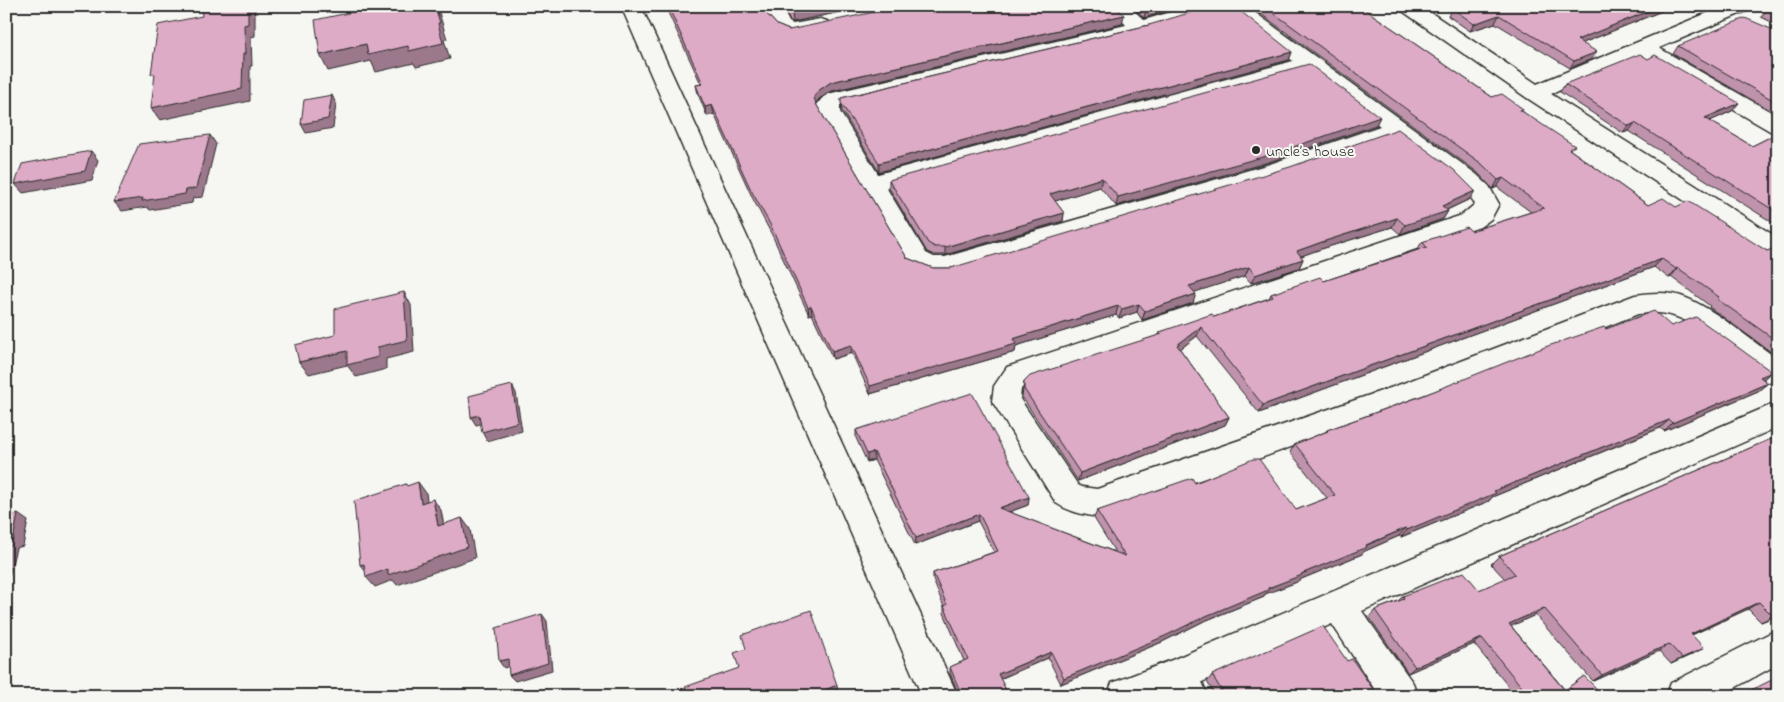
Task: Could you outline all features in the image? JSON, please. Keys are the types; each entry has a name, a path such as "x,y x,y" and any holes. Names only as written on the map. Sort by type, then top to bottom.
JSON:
{"street":[{"path":"630,6 940,696"},
{"path":"771,6 781,25 789,31 842,20"},
{"path":"1118,6 1140,28"},
{"path":"1212,6 1140,28 832,100 828,105 829,112 917,259 926,265 937,268 950,266 1278,169 1396,128"},
{"path":"1233,6 1481,192 1488,204 1482,213 1471,221 1017,375 1009,383 1005,391 1006,401 1067,494 1076,500 1097,503 1403,394 1635,305 1656,302 1674,304 1694,313 1778,374"},
{"path":"1415,7 1535,92 1778,250"},
{"path":"1535,92 1736,9 1754,24"},
{"path":"1644,48 1778,126"},
{"path":"872,182 1309,63"},
{"path":"1125,696 1184,686 1338,604 1778,414"},
{"path":"1338,604 1400,696"},
{"path":"1684,696 1778,645"}],"building":[{"path":"201,6 248,6 248,24 244,25 245,54 243,54 242,89 151,108 155,74 151,74 158,25 202,16"},
{"path":"361,6 435,6 443,43 409,51 408,46 368,55 366,44 320,55 315,20 362,10"},
{"path":"668,6 763,6 766,13 777,25 789,30 903,6 1115,6 1124,15 831,82 818,91 814,97 816,104 907,258 933,268 951,268 1290,167 1398,129 1454,170 1475,191 1442,206 1448,211 1405,225 1397,218 1322,242 1297,251 1303,259 1255,275 1249,267 1189,286 1196,294 1145,311 1139,304 1122,309 1118,306 1013,339 1016,344 870,386 851,345 832,351 811,306 808,307 712,105 705,107 696,85 703,84"},
{"path":"786,6 827,6 792,13"},
{"path":"1143,6 1157,6 1146,9"},
{"path":"1212,6 1234,6 1292,52 879,163 841,103 841,98 1149,25"},
{"path":"1264,6 1360,6 1492,97 1502,94 1523,109 1520,110 1575,146 1569,149 1648,205 1663,198 1676,207 1688,201 1767,251 1775,248 1778,249 1778,342 1717,299 1719,297 1662,259 1263,405 1201,327 1177,345 1229,417 1080,473 1024,389 1024,382 1030,376 1162,334 1160,332 1212,314 1214,317 1273,297 1271,294 1320,277 1324,281 1427,247 1422,242 1467,227 1471,231 1544,208 1503,178 1498,180 1482,164"},
{"path":"1458,6 1661,6 1577,40 1597,52 1574,61 1499,15 1474,24 1452,8"},
{"path":"1778,6 1778,14 1767,9"},
{"path":"1745,18 1778,32 1778,103 1678,46"},
{"path":"1640,54 1648,59 1655,55 1739,103 1705,118 1752,146 1778,133 1778,213 1635,123 1629,126 1565,84"},
{"path":"1309,64 1380,117 1273,154 1118,197 1102,178 1050,194 1064,213 945,247 935,247 928,243 889,180"},
{"path":"332,95 328,119 301,124 304,100"},
{"path":"210,135 196,188 186,190 185,194 142,201 143,198 114,202 139,144"},
{"path":"91,151 85,171 15,184 22,164"},
{"path":"404,292 407,340 378,347 378,357 347,365 347,351 299,362 295,345 335,335 335,309"},
{"path":"1654,311 1671,326 1696,317 1772,372 1760,377 1768,383 1672,423 1669,420 1494,491 1496,493 1366,545 1367,547 1268,588 1268,590 1206,616 1165,636 1064,678 1051,652 998,674 1009,696 962,696 950,667 968,659 944,606 947,605 933,573 998,551 979,514 916,538 874,452 867,454 856,430 972,393 1029,497 999,508 1125,556 1097,511 1192,478 1195,483 1253,459 1259,459 1296,510 1335,495 1295,444 1545,347 1604,327 1606,329"},
{"path":"512,385 518,422 482,432 479,415 471,417 469,396"},
{"path":"1778,436 1778,613 1773,616 1759,602 1691,634 1704,648 1682,658 1669,644 1602,675 1544,608 1509,624 1567,693 1561,696 1529,696 1482,638 1415,667 1375,610 1404,599 1403,596 1464,572 1479,590 1515,574 1499,556"},
{"path":"418,482 421,503 433,499 438,526 462,518 467,547 388,575 388,569 366,577 364,564 360,565 354,501"},
{"path":"18,514 13,540 6,541 6,517"},
{"path":"811,610 837,685 810,696 688,696 685,687 739,668 734,653 746,649 742,635"},
{"path":"542,614 548,663 509,675 508,659 499,661 496,628"},
{"path":"1323,626 1347,661 1352,659 1375,692 1365,696 1225,696 1212,675"},
{"path":"1584,676 1601,693 1597,696 1578,696 1569,687"},
{"path":"1778,677 1778,696 1739,696"}],"place":[{"name":"uncle’s house","path":"1256,150"}]}
